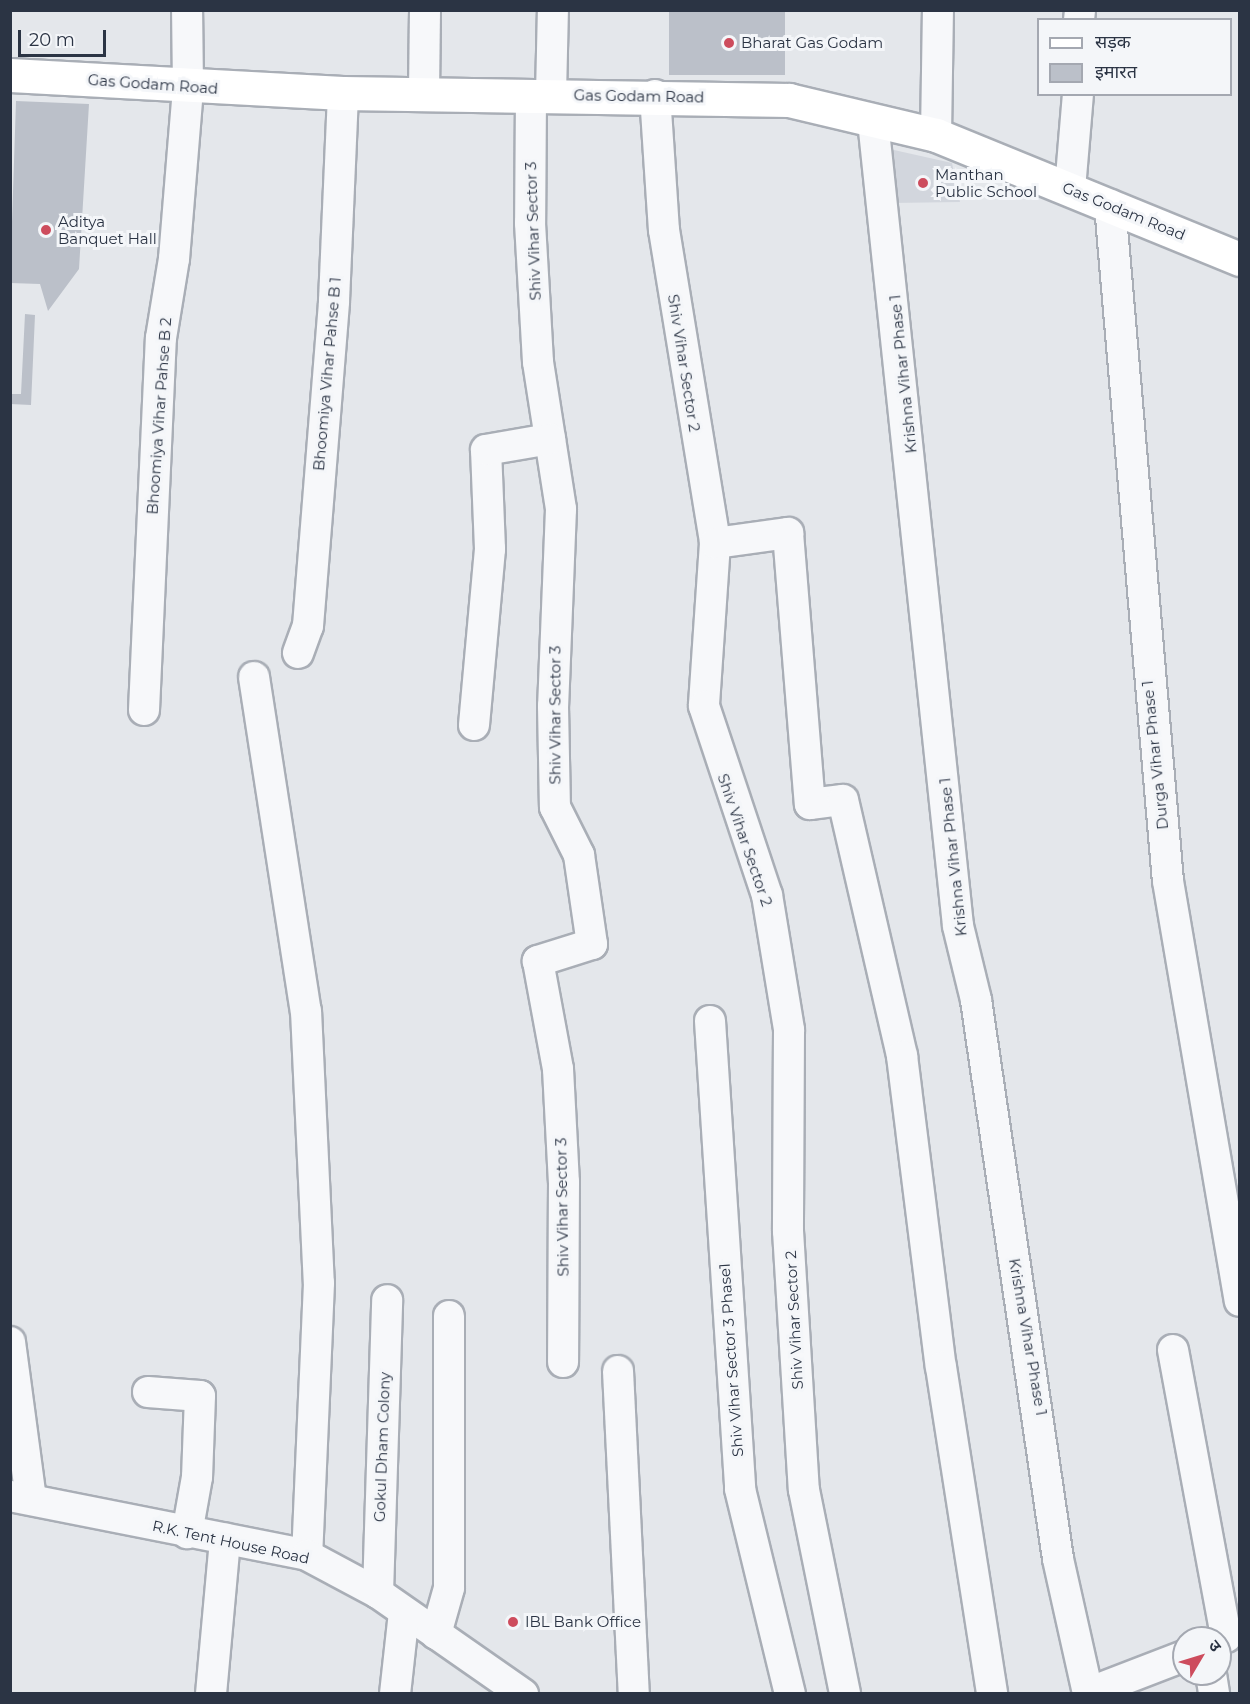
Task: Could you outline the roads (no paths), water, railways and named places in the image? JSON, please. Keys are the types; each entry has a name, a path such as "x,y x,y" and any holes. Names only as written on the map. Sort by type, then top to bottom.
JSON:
{"main road":[{"name":"Gas Godam Road","path":"10,75 188,87 343,93 655,95 789,100 936,135 1239,259"}],"street":[{"name":"Bhoomiya Vihar Pahse B 2","path":"144,710 161,338 174,259 188,87 187,10"},
{"path":"424,93 425,10"},
{"name":"Shiv Vihar Sector 3","path":"552,10 541,95 530,223 538,362 561,509 553,706 555,807 579,855 592,944 538,961 559,1080 563,1362"},
{"path":"936,135 938,10"},
{"name":"Bhoomiya Vihar Pahse B 1","path":"298,653 308,626 334,301 343,93"},
{"name":"Shiv Vihar Sector 2","path":"655,95 664,230 715,543 704,706 767,895 789,1029 789,1231 804,1490 845,1694"},
{"path":"1070,189 1078,96"},
{"name":"Krishna Vihar Phase 1","path":"873,121 958,926 976,1000 1058,1559 1088,1694"},
{"name":"Durga Vihar Phase 1","path":"1110,205 1168,881 1239,1301"},
{"path":"474,725 490,549 486,450 550,439"},
{"path":"715,543 788,533 810,804 843,800 902,1056 941,1367 992,1694"},
{"path":"254,677 306,1011 319,1283 307,1555"},
{"name":"Shiv Vihar Sector 3 Phase1","path":"710,1021 740,1489 790,1694"},
{"name":"Gokul Dham Colony","path":"378,1593 387,1300"},
{"path":"436,1634 449,1588 449,1316"},
{"path":"10,1341 21,1498"},
{"path":"1173,1350 1227,1626"},
{"path":"618,1371 634,1694"},
{"path":"148,1392 200,1396 198,1477 188,1533"},
{"name":"R.K. Tent House Road","path":"21,1498 307,1555 378,1593 523,1693"},
{"path":"211,1694 225,1539"},
{"path":"395,1694 404,1612"},
{"path":"1088,1694 1172,1661"}],"place":[{"name":"Bharat Gas Godam","path":"729,43"},
{"name":"Manthan Public School","path":"923,183"},
{"name":"Aditya Banquet Hall","path":"46,230"},
{"name":"IBL Bank Office","path":"513,1622"}]}
